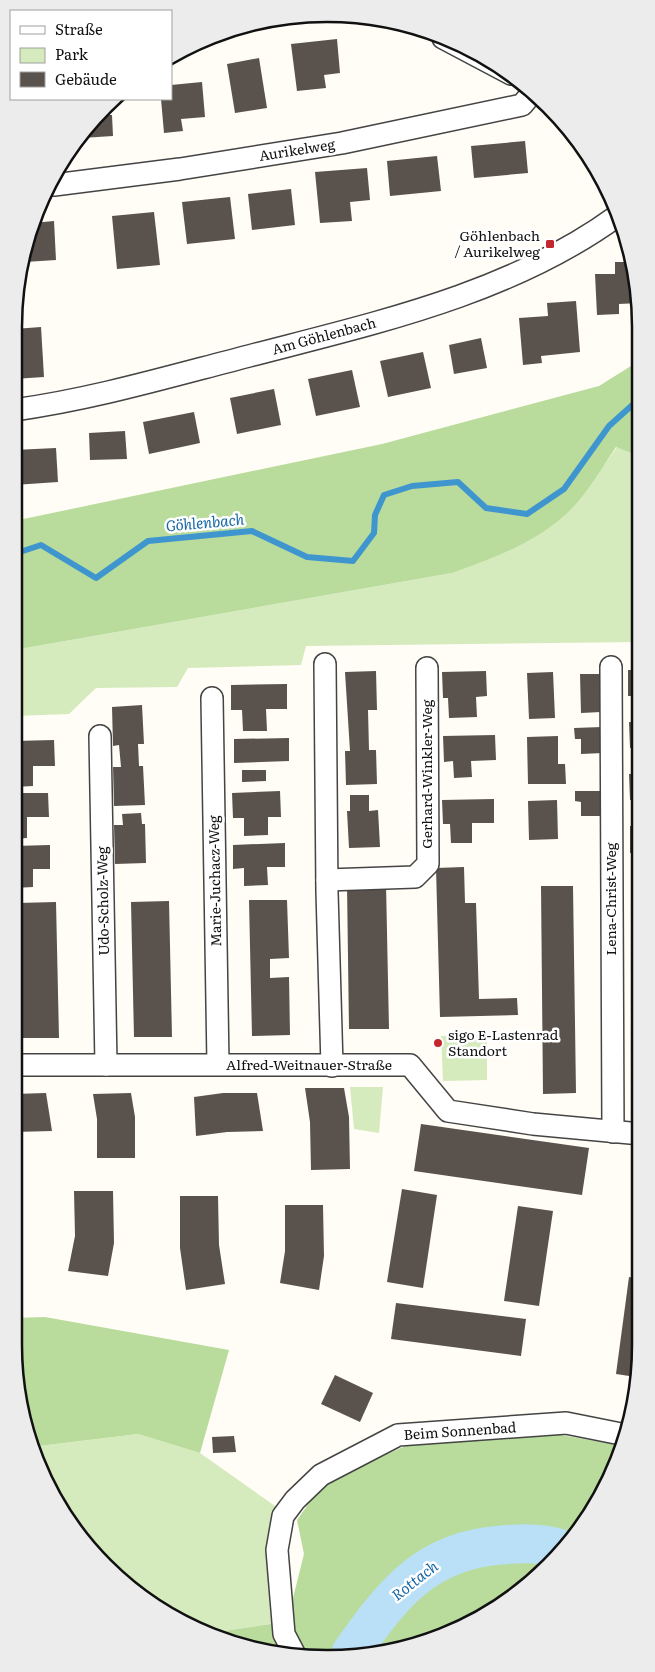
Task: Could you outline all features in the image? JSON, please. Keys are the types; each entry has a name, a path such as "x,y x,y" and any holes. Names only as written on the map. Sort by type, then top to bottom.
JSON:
{"street":[{"name":"Aurikelweg","path":"58,184 180,169 342,143 522,105 528,97"},
{"name":"Am Göhlenbach","path":"23,409 63,403 150,382 359,327 477,290 556,256 612,219"},
{"path":"325,664 327,880 332,1066"},
{"name":"Lena-Christ-Weg","path":"611,667 612,1132"},
{"name":"Gerhard-Winkler-Weg","path":"327,880 415,878 428,864 427,668"},
{"name":"Marie-Juchacz-Weg","path":"212,698 218,1064"},
{"name":"Udo-Scholz-Weg","path":"100,736 106,1065"},
{"name":"Alfred-Weitnauer-Straße","path":"23,1065 410,1065 448,1111 632,1133"},
{"name":"Beim Sonnenbad","path":"291,1647 284,1634 277,1550 283,1516 295,1500 321,1475 398,1435 566,1423 619,1434"}],"green space":[{"path":"632,365 632,453 616,447 587,491 576,504 549,528 518,546 452,573 23,648 23,519 382,444 599,386"},
{"path":"617,447 632,453 632,642 306,646 301,665 188,668 177,687 96,688 69,714 23,716 23,648 452,573 576,503"},
{"path":"487,1035 487,1080 443,1081 441,1036"},
{"path":"350,1087 383,1087 379,1133 354,1129"},
{"path":"45,1317 229,1350 200,1453 138,1434 40,1446 28,1404 25,1384 23,1318"},
{"path":"490,1428 561,1435 615,1445 592,1497 557,1546 529,1574 480,1609 426,1633 387,1644 328,1650 280,1646 280,1640 284,1634 304,1554 297,1520 324,1482 410,1444"},
{"path":"138,1434 200,1453 275,1506 277,1516 277,1623 224,1631 175,1609 158,1598 126,1574 98,1546 63,1497 40,1446"},
{"path":"277,1623 279,1646 249,1639 224,1631"}],"building":[{"path":"337,39 340,73 324,75 326,88 297,91 291,44"},
{"path":"259,58 267,108 235,113 227,64"},
{"path":"202,82 205,117 181,119 183,131 164,133 161,100 172,100 172,85"},
{"path":"109,115 112,115 113,136 89,138"},
{"path":"525,141 528,173 474,178 471,146"},
{"path":"437,156 441,191 390,196 387,161"},
{"path":"367,168 370,200 350,202 352,221 320,223 315,172"},
{"path":"291,189 295,225 252,230 248,194"},
{"path":"230,197 235,239 187,244 182,202"},
{"path":"154,212 160,265 117,269 112,216"},
{"path":"54,221 56,260 30,262 39,229 42,222"},
{"path":"615,262 625,262 632,303 619,304 619,314 597,315 595,274 615,274"},
{"path":"576,301 580,352 541,356 542,363 523,365 519,318 548,316 547,303"},
{"path":"41,327 44,377 23,378 23,328"},
{"path":"481,338 487,368 454,374 449,345"},
{"path":"423,352 431,388 388,397 380,361"},
{"path":"352,370 360,407 316,416 308,379"},
{"path":"274,389 281,425 237,434 230,398"},
{"path":"194,412 200,443 149,454 143,422"},
{"path":"125,431 127,459 90,460 89,433"},
{"path":"56,448 58,482 23,484 23,450"},
{"path":"628,670 632,670 632,696 628,696"},
{"path":"376,671 377,710 368,710 369,750 376,750 377,784 346,785 345,751 350,751 345,672"},
{"path":"486,671 487,696 476,697 477,717 449,718 448,698 443,698 442,672"},
{"path":"553,672 555,718 529,719 527,673"},
{"path":"580,674 601,674 601,712 581,713"},
{"path":"287,684 287,709 266,709 267,731 243,731 242,710 231,710 231,685"},
{"path":"142,705 144,744 138,744 139,766 143,766 145,805 114,806 113,767 121,767 119,745 113,746 112,707"},
{"path":"629,722 632,722 632,748 630,748"},
{"path":"602,727 603,753 581,754 581,739 575,739 574,728"},
{"path":"495,735 496,760 471,761 472,777 454,778 453,761 444,762 443,736"},
{"path":"558,736 558,764 565,764 566,784 528,784 527,737"},
{"path":"289,738 289,761 234,763 234,739"},
{"path":"54,740 55,766 33,766 33,786 23,787 23,741"},
{"path":"242,770 266,770 266,781 242,782"},
{"path":"629,774 632,774 632,800 630,800"},
{"path":"280,791 281,817 268,817 268,835 244,836 244,818 233,818 232,793"},
{"path":"575,791 602,791 602,816 581,816 581,802 575,801"},
{"path":"23,793 48,793 49,817 27,817 27,838 23,838"},
{"path":"350,795 369,795 369,811 378,810 380,847 349,848 347,811 350,811"},
{"path":"494,799 494,823 472,823 472,843 451,843 450,824 443,824 442,800"},
{"path":"557,800 558,839 529,840 528,801"},
{"path":"141,813 142,824 145,824 146,863 115,864 114,825 123,825 122,814"},
{"path":"630,826 632,826 632,853 630,853"},
{"path":"285,843 285,867 267,867 268,885 244,886 244,868 233,869 233,845"},
{"path":"50,845 50,869 33,869 33,887 23,888 23,846"},
{"path":"464,867 465,903 476,903 479,999 517,998 518,1015 440,1017 436,868"},
{"path":"386,884 389,1029 349,1029 347,885"},
{"path":"541,886 573,886 576,1093 543,1094"},
{"path":"249,900 287,900 289,958 270,959 270,978 289,977 290,1035 252,1036"},
{"path":"169,901 172,1037 134,1037 131,902"},
{"path":"56,902 59,1038 23,1038 23,903"},
{"name":"sigo E-Lastenrad Standort","path":"436,1039 440,1039 440,1047 436,1047"},
{"path":"305,1088 344,1088 349,1117 350,1169 311,1170 310,1122"},
{"path":"46,1093 52,1131 23,1132 23,1094"},
{"path":"131,1093 135,1117 135,1158 97,1158 97,1119 93,1094"},
{"path":"223,1093 257,1093 263,1131 227,1132 196,1136 194,1097"},
{"path":"421,1124 589,1148 582,1195 414,1171"},
{"path":"402,1189 437,1195 423,1288 387,1282"},
{"path":"74,1191 113,1191 114,1243 108,1276 68,1271 75,1236"},
{"path":"180,1196 218,1196 219,1245 225,1284 186,1290 180,1248"},
{"path":"285,1205 323,1205 324,1256 319,1290 280,1283 285,1251"},
{"path":"518,1206 553,1211 539,1306 504,1301"},
{"path":"629,1277 632,1278 631,1376 616,1374"},
{"path":"396,1303 526,1319 521,1356 391,1339"},
{"path":"335,1375 373,1393 360,1422 321,1404"},
{"path":"234,1436 236,1452 213,1453 212,1437"}],"waterway":[{"name":"Göhlenbach","path":"23,551 41,545 96,578 148,541 252,531 307,557 353,561 374,533 375,515 384,495 412,486 458,482 486,508 527,514 564,489 609,426 632,405"},
{"name":"Rottach","path":"354,1648 396,1595 431,1566 452,1556 475,1549 510,1544 556,1547"}],"place":[{"name":"Göhlenbach / Aurikelweg","path":"550,244"},
{"name":"sigo E-Lastenrad Standort","path":"438,1043"}]}
